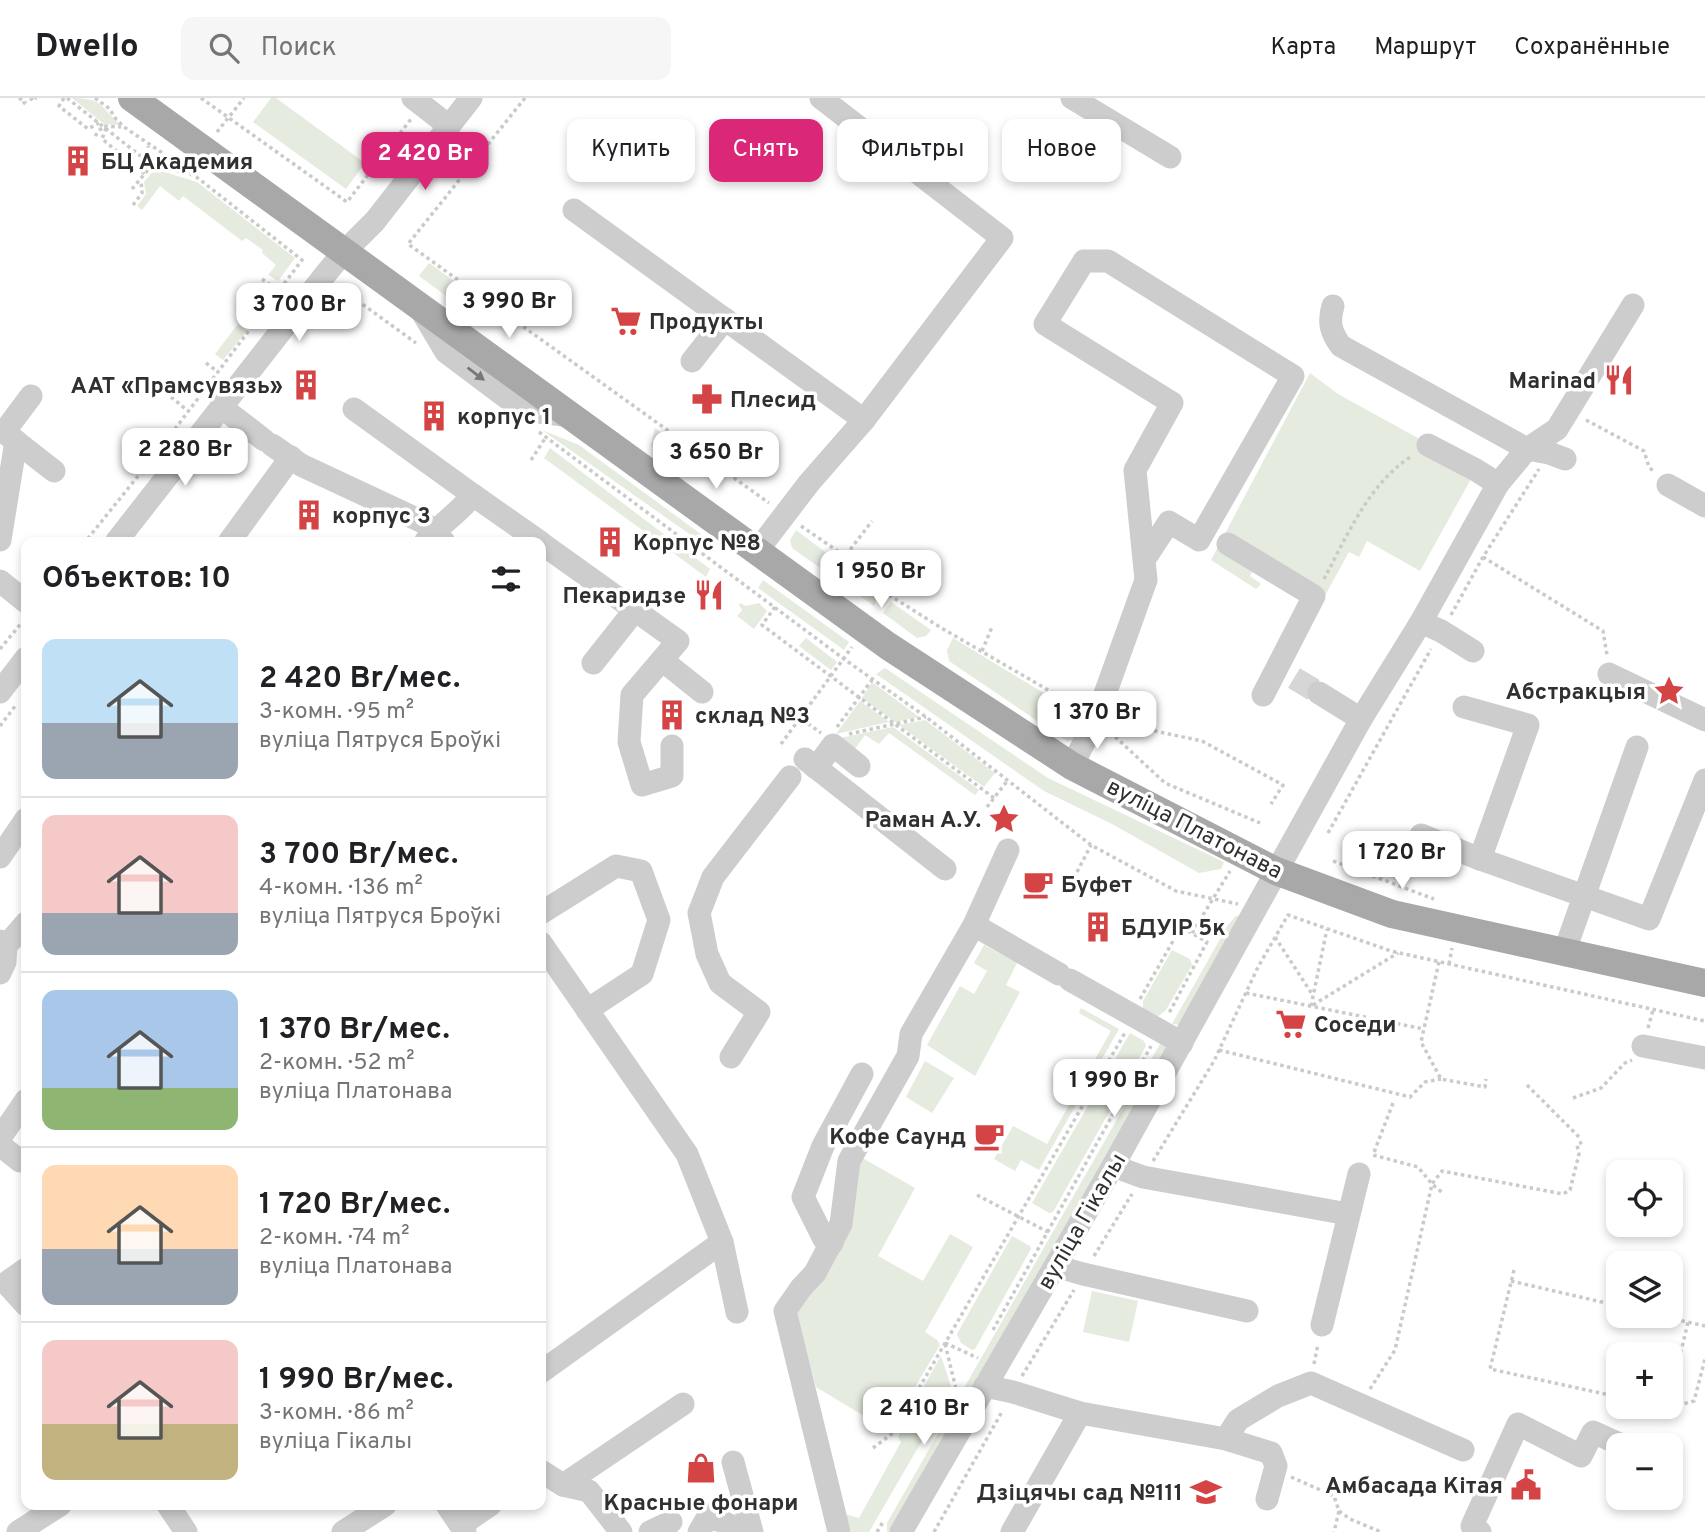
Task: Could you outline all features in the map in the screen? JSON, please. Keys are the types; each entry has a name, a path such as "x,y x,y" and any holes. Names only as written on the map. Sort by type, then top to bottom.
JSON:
{"main road":[{"name":"вуліца Платонава","path":"132,98 918,667 1072,766 1276,871 1392,914 1705,983"}],"street":[{"path":"120,537 343,253 375,221 471,98"},
{"path":"757,551 784,514 864,420 1002,238 821,98"},
{"path":"1072,98 1170,157"},
{"path":"418,101 449,125"},
{"path":"574,210 864,420"},
{"path":"1072,766 1096,719 1146,580 1144,560 1135,470 1172,403 1045,324 1084,261 1108,261 1293,376 1199,540 1169,522 1144,560"},
{"name":"вуліца Гікалы","path":"892,1526 974,1384 1055,1266 1361,719 1431,627 1498,484 1527,449 1557,429 1633,305"},
{"path":"1333,306 1330,316 1331,333 1341,346 1527,449 1557,456"},
{"path":"692,361 725,319"},
{"path":"31,396 4,432 54,471"},
{"path":"221,407 301,464 423,522 433,537"},
{"path":"354,409 532,537"},
{"path":"0,540 16,442"},
{"path":"1428,445 1498,484"},
{"path":"231,537 276,447"},
{"path":"1668,485 1705,506"},
{"path":"436,537 473,495"},
{"path":"1228,544 1314,596 1286,673 1263,695"},
{"path":"546,547 678,640 632,695 629,741 642,785 672,776 672,746"},
{"path":"0,581 21,598"},
{"path":"593,663 635,610"},
{"path":"1431,627 1473,651"},
{"path":"662,660 702,692"},
{"path":"10,696 21,670"},
{"path":"1609,674 1705,720"},
{"path":"1319,692 1361,719"},
{"path":"1464,706 1528,725 1480,859"},
{"path":"859,766 834,745 811,763 945,869"},
{"path":"1564,953 1637,747"},
{"path":"732,1058 759,1012 720,983 706,954 699,913 713,877 790,777"},
{"path":"1421,835 1480,859 1649,919 1705,780"},
{"path":"0,857 21,826"},
{"path":"839,1532 785,1311 815,1273 832,1243 841,1224 849,1161 908,1056 911,1034 974,925 1008,850"},
{"path":"546,910 617,866 641,871 659,920 642,974 587,1010"},
{"path":"974,925 1182,1043"},
{"path":"0,973 5,962 3,943 21,927"},
{"path":"546,950 687,1154 722,1242 737,1312"},
{"path":"1643,1046 1705,1058"},
{"path":"832,1243 824,1239 803,1197 823,1146 862,1074"},
{"path":"0,1138 21,1107"},
{"path":"0,1145 20,1161"},
{"path":"1113,1166 1143,1177 1348,1214"},
{"path":"1322,1325 1359,1174"},
{"path":"546,1368 722,1242"},
{"path":"1055,1266 1083,1275 1247,1311"},
{"path":"21,1272 3,1283 21,1300"},
{"path":"1226,1439 1238,1420 1278,1396 1311,1383 1462,1450"},
{"path":"974,1384 1013,1392 1080,1413 1226,1439 1271,1453 1276,1465 1267,1500"},
{"path":"563,1485 683,1404"},
{"path":"1012,1532 1080,1413"},
{"path":"1480,1532 1472,1526 1518,1424 1581,1456 1593,1432 1606,1438"},
{"path":"733,1462 752,1532"},
{"path":"546,1474 563,1485 589,1491 621,1532"},
{"path":"18,1532 52,1510"},
{"path":"171,1510 186,1532"},
{"path":"343,1532 377,1510"},
{"path":"450,1510 463,1529 484,1510"},
{"path":"699,1532 709,1515 743,1532"}],"path":[{"path":"19,98 25,102 23,104"},
{"path":"30,98 34,101 36,98"},
{"path":"124,127 103,126 88,129 59,106 65,98 103,126 152,165 194,175"},
{"path":"89,537 302,260 194,175 124,127 114,117 110,108 95,98"},
{"path":"201,98 347,202 389,149 418,101"},
{"path":"229,118 244,98"},
{"path":"524,98 408,244 845,556 886,593"},
{"path":"95,136 103,126"},
{"path":"103,126 102,139 145,174"},
{"path":"383,144 389,149"},
{"path":"132,189 152,165 148,145"},
{"path":"133,205 142,193 141,178"},
{"path":"262,279 279,292"},
{"path":"339,287 426,350"},
{"path":"206,363 218,372"},
{"path":"262,387 271,395"},
{"path":"171,397 188,411"},
{"path":"1578,416 1644,451 1649,467 1668,485"},
{"path":"535,429 926,717 1091,845 1177,891 1248,907"},
{"path":"531,460 546,438"},
{"path":"721,469 740,443"},
{"path":"1314,596 1363,508 1382,482 1403,462 1428,445"},
{"path":"1328,833 1431,627 1557,456"},
{"path":"845,556 872,521"},
{"path":"1483,557 1603,631 1609,674"},
{"path":"775,607 762,625 994,798"},
{"path":"0,649 21,623"},
{"path":"982,651 992,627"},
{"path":"781,744 852,647"},
{"path":"836,728 872,679"},
{"path":"0,726 10,696"},
{"path":"791,711 828,738"},
{"path":"841,736 926,717"},
{"path":"1096,719 1165,783 1260,823"},
{"path":"988,807 1008,780"},
{"path":"1077,872 1091,845"},
{"path":"1333,861 1445,903"},
{"path":"1192,933 1232,868"},
{"path":"934,1532 1013,1392 1219,1050 1287,915 1398,953 1705,1021"},
{"path":"873,1448 893,1433 1134,1017 1140,999 1181,927 1207,942 990,1335"},
{"path":"1311,1006 1326,929"},
{"path":"1275,937 1313,996"},
{"path":"1311,1006 1398,953"},
{"path":"1439,962 1421,1042 1441,1079"},
{"path":"1246,993 1424,1029"},
{"path":"1270,1006 1272,998"},
{"path":"1573,1098 1601,1088 1625,1063 1640,1057 1653,1010"},
{"path":"1219,1050 1410,1097 1425,1082 1441,1079 1485,1087 1486,1079"},
{"path":"1374,1383 1395,1350 1432,1185 1442,1171 1563,1194 1570,1190 1579,1154 1577,1144 1582,1141 1527,1085"},
{"path":"1393,1103 1373,1156 1418,1167 1432,1185 1444,1194"},
{"path":"977,1195 1048,1232"},
{"path":"1514,1270 1490,1369 1606,1393"},
{"path":"1511,1281 1606,1303"},
{"path":"1683,1321 1705,1326"},
{"path":"1683,1343 1688,1322"},
{"path":"1311,1383 1322,1325"},
{"path":"945,1343 978,1358"},
{"path":"945,1343 957,1393 974,1384"},
{"path":"1683,1404 1694,1401 1705,1359"},
{"path":"1276,1465 1282,1473 1334,1496 1339,1511 1334,1532"},
{"path":"1339,1511 1350,1519 1381,1532"},
{"path":"877,1532 892,1526"}],"shaded area":[{"path":"72,98 96,102 121,125 104,124"},
{"path":"271,98 276,98 365,163 346,189 253,122"},
{"path":"155,169 197,182 295,258 278,281 268,275 276,265 262,253 263,250 246,238 242,241 183,196 179,201 160,186 142,210 137,206 146,194 144,182"},
{"path":"429,263 492,308 483,323 419,276"},
{"path":"238,324 247,331 223,360 215,354"},
{"path":"1310,373 1338,394 1476,470 1420,571 1367,541 1359,557 1349,552 1322,601 1258,562 1250,576 1261,584 1256,589 1211,560"},
{"path":"655,428 672,442 663,455 651,446"},
{"path":"542,430 579,445 709,540 709,548"},
{"path":"550,448 710,569 706,577 544,458"},
{"path":"796,530 875,590 878,597 874,606 792,548 790,540"},
{"path":"763,580 849,642 844,650 758,588"},
{"path":"891,602 931,630 926,636 917,638 883,613"},
{"path":"740,603 746,606 759,603 767,611 754,629 737,616 742,610"},
{"path":"806,638 837,662 831,670 799,646"},
{"path":"953,638 1090,721 1076,740 1067,741 949,661 947,650"},
{"path":"885,668 1048,778 1224,862 1221,869 1199,873 1112,824 1044,791 876,674"},
{"path":"872,682 919,717 895,722 862,698"},
{"path":"860,701 889,722 836,734"},
{"path":"925,720 995,773 984,787 899,725"},
{"path":"893,727 979,790 975,795 889,733 879,744 865,735 855,749 840,738"},
{"path":"1244,915 1181,1025 1172,1024 1228,925 1236,916"},
{"path":"984,945 1017,963 1006,985 1020,992 975,1076 927,1045 960,986 974,994 987,971 974,963"},
{"path":"1172,950 1190,959 1192,965 1166,1010 1157,1017 1143,1010 1143,1001"},
{"path":"1081,1008 1119,1029 1039,1170 1021,1160 1015,1171 994,1159 1013,1126 1047,1144 1111,1031 1079,1013"},
{"path":"1130,1033 1144,1041 1146,1046 1053,1212 1049,1213 1032,1203"},
{"path":"1160,1044 1165,1046 1166,1051 893,1532 887,1532 887,1523"},
{"path":"925,1061 954,1078 932,1113 906,1097"},
{"path":"859,1156 915,1188 878,1256 923,1281 950,1234 973,1247 925,1332 940,1345 889,1431 816,1387 795,1310"},
{"path":"1012,1236 1031,1249 972,1350 961,1343 957,1334"},
{"path":"1092,1291 1138,1301 1129,1342 1083,1332"},
{"path":"941,1356 952,1389 869,1532 851,1532 845,1514 859,1518 901,1442 898,1437 908,1419 906,1417"}],"tunnel":[{"path":"1294,678 1319,693"}],"place":[{"name":"БЦ Академия","path":"78,161"},
{"name":"Продукты","path":"626,321"},
{"name":"Marinad","path":"1619,380"},
{"name":"ААТ «Прамсувязь»","path":"306,385"},
{"name":"Плесид","path":"707,399"},
{"name":"корпус 1","path":"434,416"},
{"name":"корпус 3","path":"309,515"},
{"name":"Корпус №8","path":"610,542"},
{"name":"Пекаридзе","path":"709,595"},
{"name":"Абстракцыя","path":"1669,691"},
{"name":"склад №3","path":"672,715"},
{"name":"Раман А.У.","path":"1004,819"},
{"name":"Буфет","path":"1038,884"},
{"name":"БДУІР 5к","path":"1098,927"},
{"name":"Соседи","path":"1291,1024"},
{"name":"Кофе Саунд","path":"989,1136"},
{"name":"Красные фонари","path":"701,1468"},
{"name":"Амбасада Кітая","path":"1526,1485"},
{"name":"Дзіцячы сад №111","path":"1206,1492"}]}
